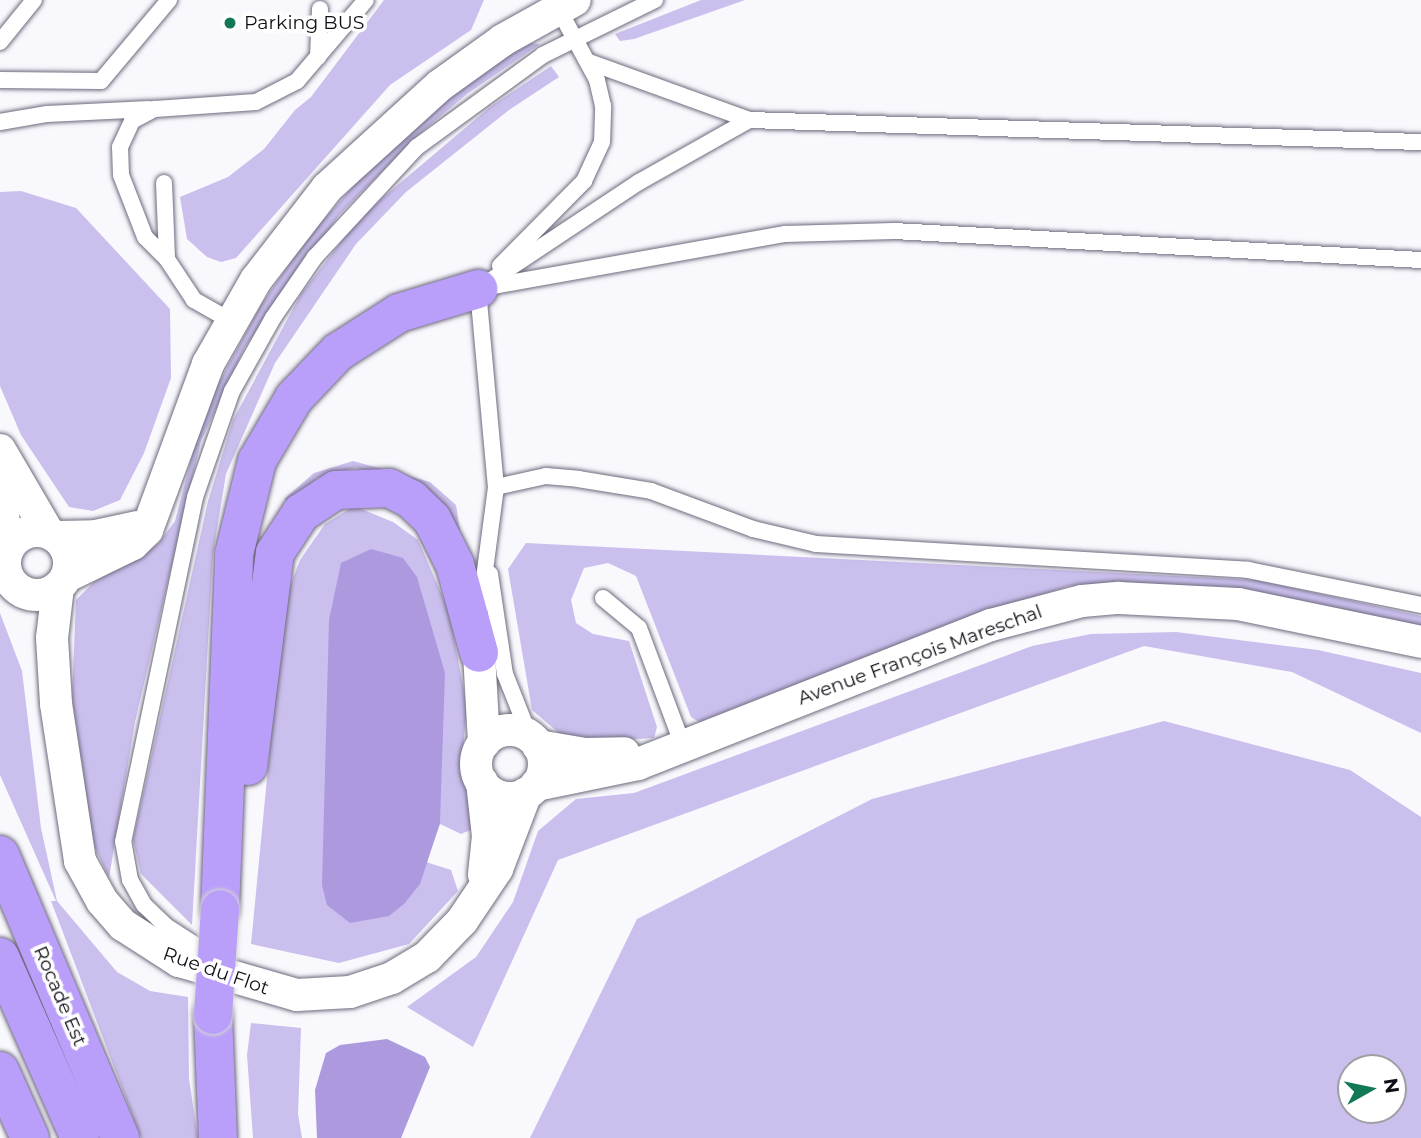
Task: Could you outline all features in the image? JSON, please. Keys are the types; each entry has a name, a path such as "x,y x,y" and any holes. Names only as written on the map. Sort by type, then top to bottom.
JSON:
{"highway":[{"path":"218,1138 213,1015 220,909 234,554 257,461 294,398 338,352 398,313 478,289"},
{"path":"220,909 249,760 271,569 282,540 301,513 349,487 389,488 411,499 432,519 449,549 479,653"},
{"name":"Rocade Est","path":"0,855 120,1138"},
{"path":"0,957 80,1138"},
{"path":"0,1071 30,1138"}],"street":[{"path":"0,495 8,548 7,576 23,592 42,595 133,544 151,520 193,394 231,321 283,241 360,155 439,86 566,4"},
{"path":"0,450 53,535 68,552 63,581"},
{"path":"8,548 25,533 109,534 151,520"},
{"name":"Rue du Flot","path":"63,581 52,638 56,704 76,848 84,872 102,901 135,936 163,954 267,990 333,995 391,978 439,946 476,900 497,869 531,789"},
{"name":"Rue du Flot","path":"23,592 56,704"},
{"name":"Avenue François Mareschal","path":"531,789 624,768 1013,617 1082,601 1119,598 1238,604 1421,642"},
{"path":"479,653 484,743 477,766 482,782 502,797 531,789 544,766 534,741 506,731 484,743"},
{"name":"Avenue François Mareschal","path":"534,741 601,755 678,745"},
{"name":"Rue du Flot","path":"476,900 487,851 482,782"}],"lane":[{"path":"0,42 34,0"},
{"path":"0,79 101,81 169,0"},
{"path":"0,122 47,114 257,102 297,81 366,0"},
{"path":"267,990 156,917 130,880 123,842 208,447 232,391 273,318 315,257 367,197 453,117 575,38 655,0"},
{"path":"479,653 487,545 496,487 478,289 592,170 603,125 591,66 575,38 566,4"},
{"path":"318,57 320,9"},
{"path":"591,66 749,120 1421,142"},
{"path":"155,109 132,121 120,147 121,175 145,237 167,259 194,300 231,321"},
{"path":"478,289 639,182 749,120"},
{"path":"164,183 167,259"},
{"path":"478,289 785,234 894,231 1421,260"},
{"path":"496,487 546,476 578,479 651,491 752,529 816,544 1248,570 1421,605"},
{"path":"487,545 505,674 534,741"},
{"path":"604,598 639,628 678,745"}],"shaded area":[{"path":"384,0 484,0 471,30 390,85 236,258 221,262 207,257 187,239 180,197 228,177 264,149 295,110 311,97"},
{"path":"701,0 745,0 634,39 620,41 615,34"},
{"path":"528,43 540,44 467,94 418,135 339,215 245,347 201,441 135,722 109,878 93,844 72,698 76,600 94,582 158,544 175,521 204,410 261,305 306,240 375,161 462,87"},
{"path":"551,66 559,77 509,110 406,192 356,244 275,363 226,474 213,553 192,925 141,874 133,839 208,501 233,420 301,294 361,216 490,107"},
{"path":"21,191 76,208 170,309 171,378 144,453 120,500 93,511 69,507 21,435 0,386 0,192"},
{"path":"353,461 430,482 456,505 462,543 389,475 355,468 317,478 292,504 284,499 314,473"},
{"path":"354,506 393,522 418,540 449,611 467,707 461,769 475,815 475,828 461,834 440,824 426,862 451,870 458,891 409,944 339,963 251,944 284,602 300,560 325,524"},
{"path":"526,543 1256,580 1421,616 1421,626 1264,593 1069,586 967,618 699,722 691,717 636,576 608,563 584,568 571,600 576,623 593,634 629,641 657,727 654,738 589,742 559,733 532,710 508,569"},
{"path":"371,549 403,558 417,577 445,673 440,823 420,884 404,904 389,916 350,923 327,905 322,885 329,620 341,563"},
{"path":"0,613 22,671 41,828 57,901 117,972 150,991 188,997 189,1079 198,1138 141,1138 51,901 56,901 0,775"},
{"path":"1176,632 1318,650 1421,673 1421,733 1292,672 1144,646 558,860 473,1047 407,1007 476,957 513,902 538,831 576,799 634,793 1032,646 1091,634"},
{"path":"1164,721 1350,770 1421,817 1421,1138 530,1138 637,919 872,799"},
{"path":"251,1023 301,1028 298,1114 302,1138 253,1138 247,1055"},
{"path":"387,1039 425,1057 430,1067 401,1138 317,1138 315,1090 326,1053 340,1045"}],"place":[{"name":"Parking BUS","path":"230,23"}]}
